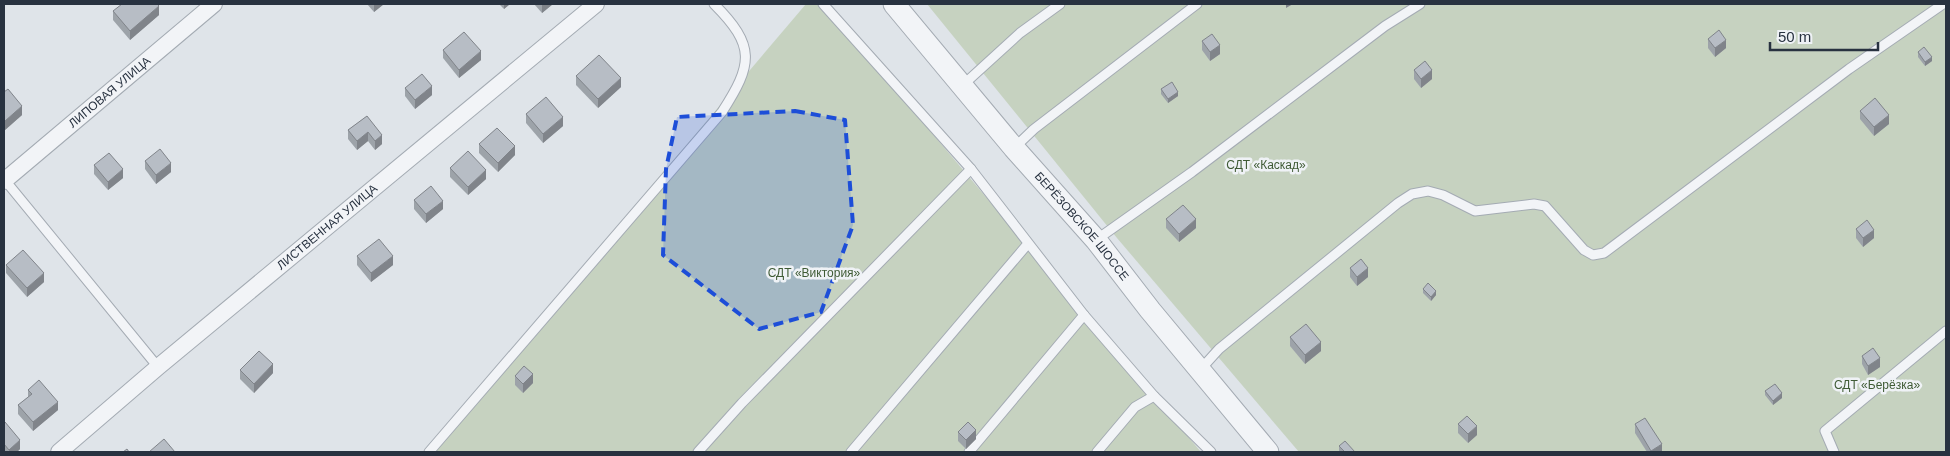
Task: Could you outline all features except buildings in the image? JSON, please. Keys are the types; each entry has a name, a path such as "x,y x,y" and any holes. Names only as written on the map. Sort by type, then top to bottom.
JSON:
{"street":[{"name":"ЛИПОВАЯ УЛИЦА","path":"4,180 214,4"},
{"name":"ЛИСТВЕННАЯ УЛИЦА","path":"59,452 158,367 596,4"},
{"name":"БЕРЁЗОВСКОЕ ШОССЕ","path":"894,4 1014,148 1096,240 1268,452"}],"lane":[{"path":"429,452 722,112 737,89 746,67 746,50 741,36 730,20 714,4"},
{"path":"823,4 971,169 1084,315 1154,396 1211,452"},
{"path":"963,85 1020,33 1060,4"},
{"path":"1014,148 1034,129 1198,4"},
{"path":"1096,240 1192,172 1385,26 1420,4"},
{"path":"1200,370 1219,348 1398,203 1412,194 1428,191 1443,195 1475,211 1534,204 1545,206 1584,250 1592,255 1604,252 1841,75 1943,4"},
{"path":"698,452 742,403 971,169"},
{"path":"4,180 158,367"},
{"path":"851,452 1026,246"},
{"path":"969,452 1084,315"},
{"path":"1834,452 1825,430 1946,331"},
{"path":"1097,452 1135,407 1154,396"}],"highlighted area":[{"path":"795,111 845,120 853,225 821,312 759,329 663,255 666,169 677,117"}],"green space":[{"name":"СДТ «Виктория»","path":"806,4 823,4 1201,452 426,452"},
{"name":"СДТ «Каскад»","path":"927,4 1946,4 1946,452 1299,452 1117,238"}],"park label":[{"name":"СДТ «Берёзка»","path":"1877,385"}]}
